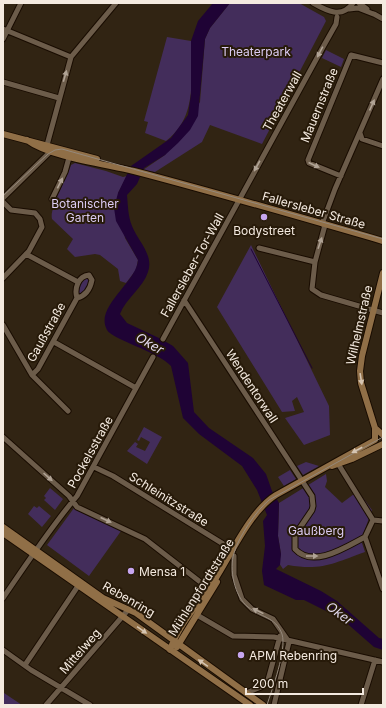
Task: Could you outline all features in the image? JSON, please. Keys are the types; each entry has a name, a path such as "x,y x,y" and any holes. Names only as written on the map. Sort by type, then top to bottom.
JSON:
{"main road":[{"name":"Fallersleber Straße","path":"3,134 383,241"},
{"name":"Wilhelmstraße","path":"374,428 361,383 360,372 373,310 383,273"},
{"path":"374,428 383,435"},
{"path":"338,462 373,441 376,436 374,428"},
{"path":"338,462 383,444"},
{"name":"Mühlenpfordtstraße","path":"176,643 208,588 263,507 276,496 338,462"},
{"name":"Rebenring","path":"3,527 78,586 250,705"},
{"name":"Rebenring","path":"3,533 103,598 136,614 262,705"},
{"name":"Mühlenpfordtstraße","path":"170,650 197,615 233,553"}],"street":[{"path":"3,39 5,30 21,3"},
{"path":"3,198 6,192 50,148 59,98 70,58 116,3"},
{"path":"313,3 337,17"},
{"path":"349,9 353,3"},
{"path":"359,3 376,16"},
{"path":"332,13 358,8 383,19"},
{"name":"Theaterwall","path":"239,200 336,24 337,17 341,12"},
{"path":"5,30 70,58"},
{"name":"Mauernstraße","path":"340,176 309,163 308,160 351,55 383,63"},
{"path":"383,80 340,176 324,224 315,262 312,289 314,292 383,313"},
{"path":"3,82 59,98"},
{"path":"360,130 362,139 383,146"},
{"path":"52,199 65,172 70,154"},
{"name":"Fallersleber-Tor-Wall","path":"163,339 239,200"},
{"path":"3,202 11,210 34,213 40,219 42,230 26,254 3,278"},
{"path":"259,248 315,262"},
{"path":"26,254 78,282"},
{"name":"Gaußstraße","path":"32,375 38,370 77,298 87,293 91,286 92,278 89,275 86,275 78,282 75,290 77,298"},
{"name":"Wendentorwall","path":"184,300 312,496 313,506 295,535 295,549 299,553 312,557 326,555 338,551 364,538"},
{"path":"3,325 32,375 68,411"},
{"path":"54,342 136,388"},
{"name":"Pockelsstraße","path":"3,598 34,552 77,496 153,357"},
{"path":"3,437 69,496 77,506 145,539 208,588"},
{"path":"338,462 373,520"},
{"name":"Schleinitzstraße","path":"94,467 113,476 233,553"},
{"path":"373,520 383,521"},
{"path":"373,520 364,538 383,589"},
{"path":"233,553 234,575 242,598 252,608 273,619 288,640 289,647 274,705"},
{"path":"24,664 78,586"},
{"name":"Mittelweg","path":"46,705 128,610"},
{"path":"197,615 233,636 279,638 383,662"},
{"path":"246,693 261,687 268,680 279,638 280,627"},
{"path":"3,650 90,705"},
{"path":"361,705 375,660"}],"green space":[{"name":"Theaterpark","path":"230,3 299,3 324,17 326,21 262,144 210,125 202,142 155,172 143,170 165,155 200,102 205,39 210,28"},
{"path":"167,37 191,41 192,83 188,109 176,131 166,141 145,133 148,122 144,121"},
{"path":"326,50 344,59 341,67 322,58"},
{"name":"Botanischer Garten","path":"75,163 123,177 127,176 118,193 125,238 138,260 136,270 126,283 120,281 118,269 100,255 95,254 75,257 67,249 73,239 52,219 53,208 71,165"},
{"path":"251,245 329,406 330,435 304,445 285,418 304,412 297,397 292,401 295,411 282,412 217,307"},
{"path":"86,277 91,279 89,289 79,296 77,292 80,283"},
{"path":"144,427 162,437 147,464 127,451 135,442 138,444 136,447 145,451 150,442 141,437 139,441 137,440"},
{"path":"306,462 319,466 303,475 297,466"},
{"path":"290,470 296,479 284,486 278,477"},
{"name":"Gaußberg","path":"326,474 327,481 325,487 342,503 358,491 372,510 361,540 365,552 328,565 300,567 288,565 283,569 279,563 281,554 278,536 279,503"},
{"path":"50,488 63,499 55,510 44,500 46,498 44,496"},
{"path":"34,506 37,508 39,506 51,516 42,527 28,514"},
{"path":"74,508 121,531 89,576 47,545"},
{"path":"4,693 22,705 3,705"}],"water":[{"name":"Oker","path":"213,3 230,3 210,28 205,39 198,116 190,130 178,143 165,155 144,168 137,184 127,195 128,211 131,222 147,254 149,266 146,278 126,303 120,314 127,323 173,346 188,363 194,412 209,428 253,458 266,474 272,491 279,503 278,536 281,554 280,565 276,569 321,591 337,601 379,638 383,639 383,650 374,647 342,619 304,600 296,600 264,585 262,571 265,546 263,521 267,515 257,490 242,466 199,434 183,418 171,366 156,355 118,338 107,330 105,321 106,312 131,277 138,260 116,221 114,208 118,193 131,166 171,138 188,115 191,94 191,41 198,21"}],"waterway":[{"path":"83,220 89,214 95,213"},
{"path":"251,249 312,368"}],"tram line":[{"path":"3,196 48,154 55,150 62,149 383,239"},
{"path":"267,705 281,659 283,641 282,634 276,624 248,607 239,596 234,582 232,567 236,546 248,524 269,500 383,437"}],"place":[{"name":"Bodystreet","path":"264,217"},
{"name":"Mensa 1","path":"131,571"},
{"name":"APM Rebenring","path":"241,655"}]}
